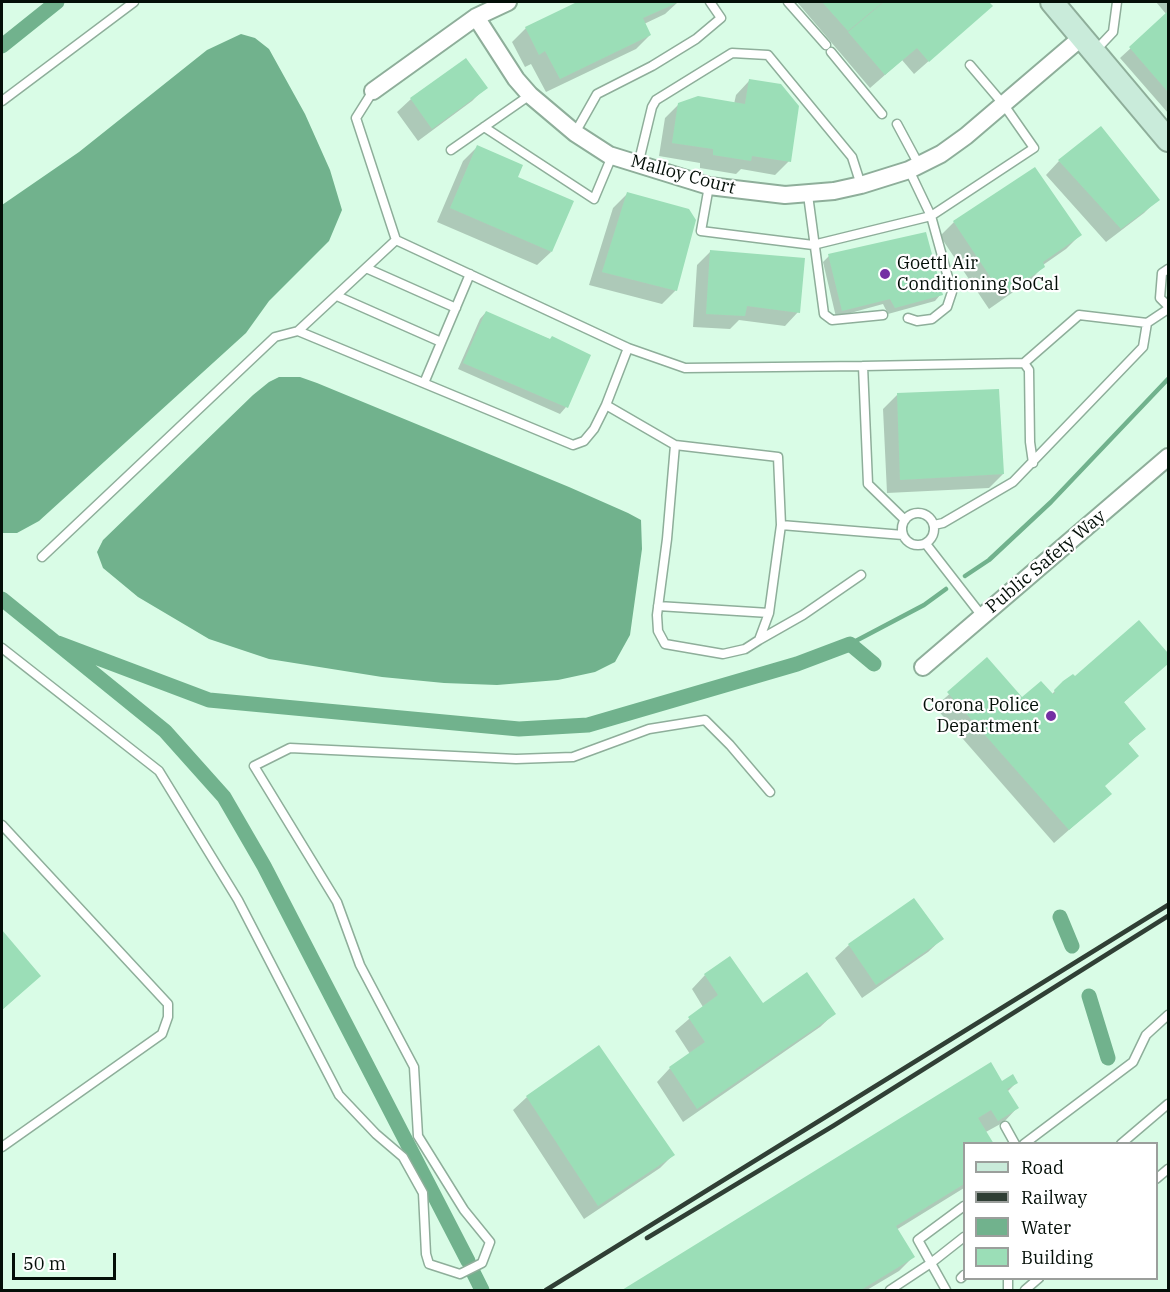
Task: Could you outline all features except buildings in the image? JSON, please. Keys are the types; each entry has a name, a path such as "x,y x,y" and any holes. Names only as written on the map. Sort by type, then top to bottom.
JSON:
{"street":[{"path":"373,91 476,17 508,2"},
{"path":"1052,2 1168,140"},
{"name":"Malloy Court","path":"476,17 516,80 530,95 575,133 612,156 710,186 785,195 808,195 861,185 914,167 941,154 1089,44"},
{"name":"Public Safety Way","path":"923,667 1168,457"}],"lane":[{"path":"2,101 134,2"},
{"path":"575,133 597,94 652,66 696,39 721,18 711,2"},
{"path":"788,2 882,114"},
{"path":"1089,44 1113,32 1118,2"},
{"path":"638,165 656,100 732,53 768,55 852,157 861,185"},
{"path":"710,186 701,231 813,245 931,216 1034,148 1004,105 970,65"},
{"path":"373,91 356,118 396,240 628,348 685,368 1024,363 1079,315 1147,323 1168,308 1160,298 1162,273 1168,269"},
{"path":"451,150 530,95"},
{"path":"897,124 931,216 952,292 947,307 932,319 917,321 908,318"},
{"path":"484,127 594,199 612,156"},
{"path":"808,195 824,314 832,321 883,315"},
{"path":"42,557 275,337 298,331 396,240"},
{"path":"366,268 456,308"},
{"path":"424,383 470,274"},
{"path":"337,296 441,342"},
{"path":"934,525 943,523 1013,482 1143,347 1147,323"},
{"path":"298,331 573,445 584,441 594,429 628,348"},
{"path":"1024,363 1029,370 1030,441 1033,462"},
{"path":"863,366 868,484 905,520"},
{"path":"606,405 675,445 778,457 781,525 769,613 759,640"},
{"path":"675,445 667,539 658,606 658,632 665,644 723,654 745,649 803,615 861,575"},
{"path":"914,514 924,514 932,520 934,525 933,536 926,544 915,545 903,535 905,520 914,514"},
{"path":"781,525 903,535"},
{"path":"926,544 982,616"},
{"path":"658,606 769,613"},
{"path":"2,648 159,771 238,900 339,1095 376,1134 403,1157 423,1193 426,1254 429,1264 460,1274 482,1263 490,1242 464,1210 418,1137 414,1067 360,965 337,902 254,766 290,748 516,759 573,757 649,729 705,720 730,745 770,792"},
{"path":"2,825 168,1004 168,1017 162,1034 2,1148"},
{"path":"1025,1142 1133,1062 1146,1035 1168,1015"},
{"path":"1122,1142 1168,1104"},
{"path":"1005,1126 1014,1142"},
{"path":"1162,1174 1168,1184"},
{"path":"946,1290 918,1240 963,1207"},
{"path":"890,1290 931,1263 963,1238"},
{"path":"1024,1290 1036,1280"}],"water":[{"path":"241,34 255,38 269,49 305,114 330,170 342,210 329,241 269,301 246,333 39,521 17,533 2,533 2,205 79,152 207,50"},
{"path":"279,377 300,377 317,383 569,487 641,520 642,549 630,635 615,662 595,672 558,680 497,685 382,677 269,659 209,639 138,597 103,568 97,552 103,540 253,395"}],"waterway":[{"path":"2,46 57,2"},
{"path":"965,576 989,560 1051,502 1168,379"},
{"path":"850,644 924,605 946,589"},
{"path":"2,599 165,731 224,797 264,866 468,1261"},
{"path":"58,643 209,700 519,729 588,725 797,664 850,644 874,664"},
{"path":"1060,917 1072,946"},
{"path":"1089,996 1108,1058"},
{"path":"473,1272 482,1290"}],"railway":[{"path":"546,1290 1168,905"},
{"path":"647,1238 833,1126 1168,916"}],"place":[{"name":"Goettl Air Conditioning SoCal","path":"885,274"},
{"name":"Corona Police Department","path":"1051,716"}]}
